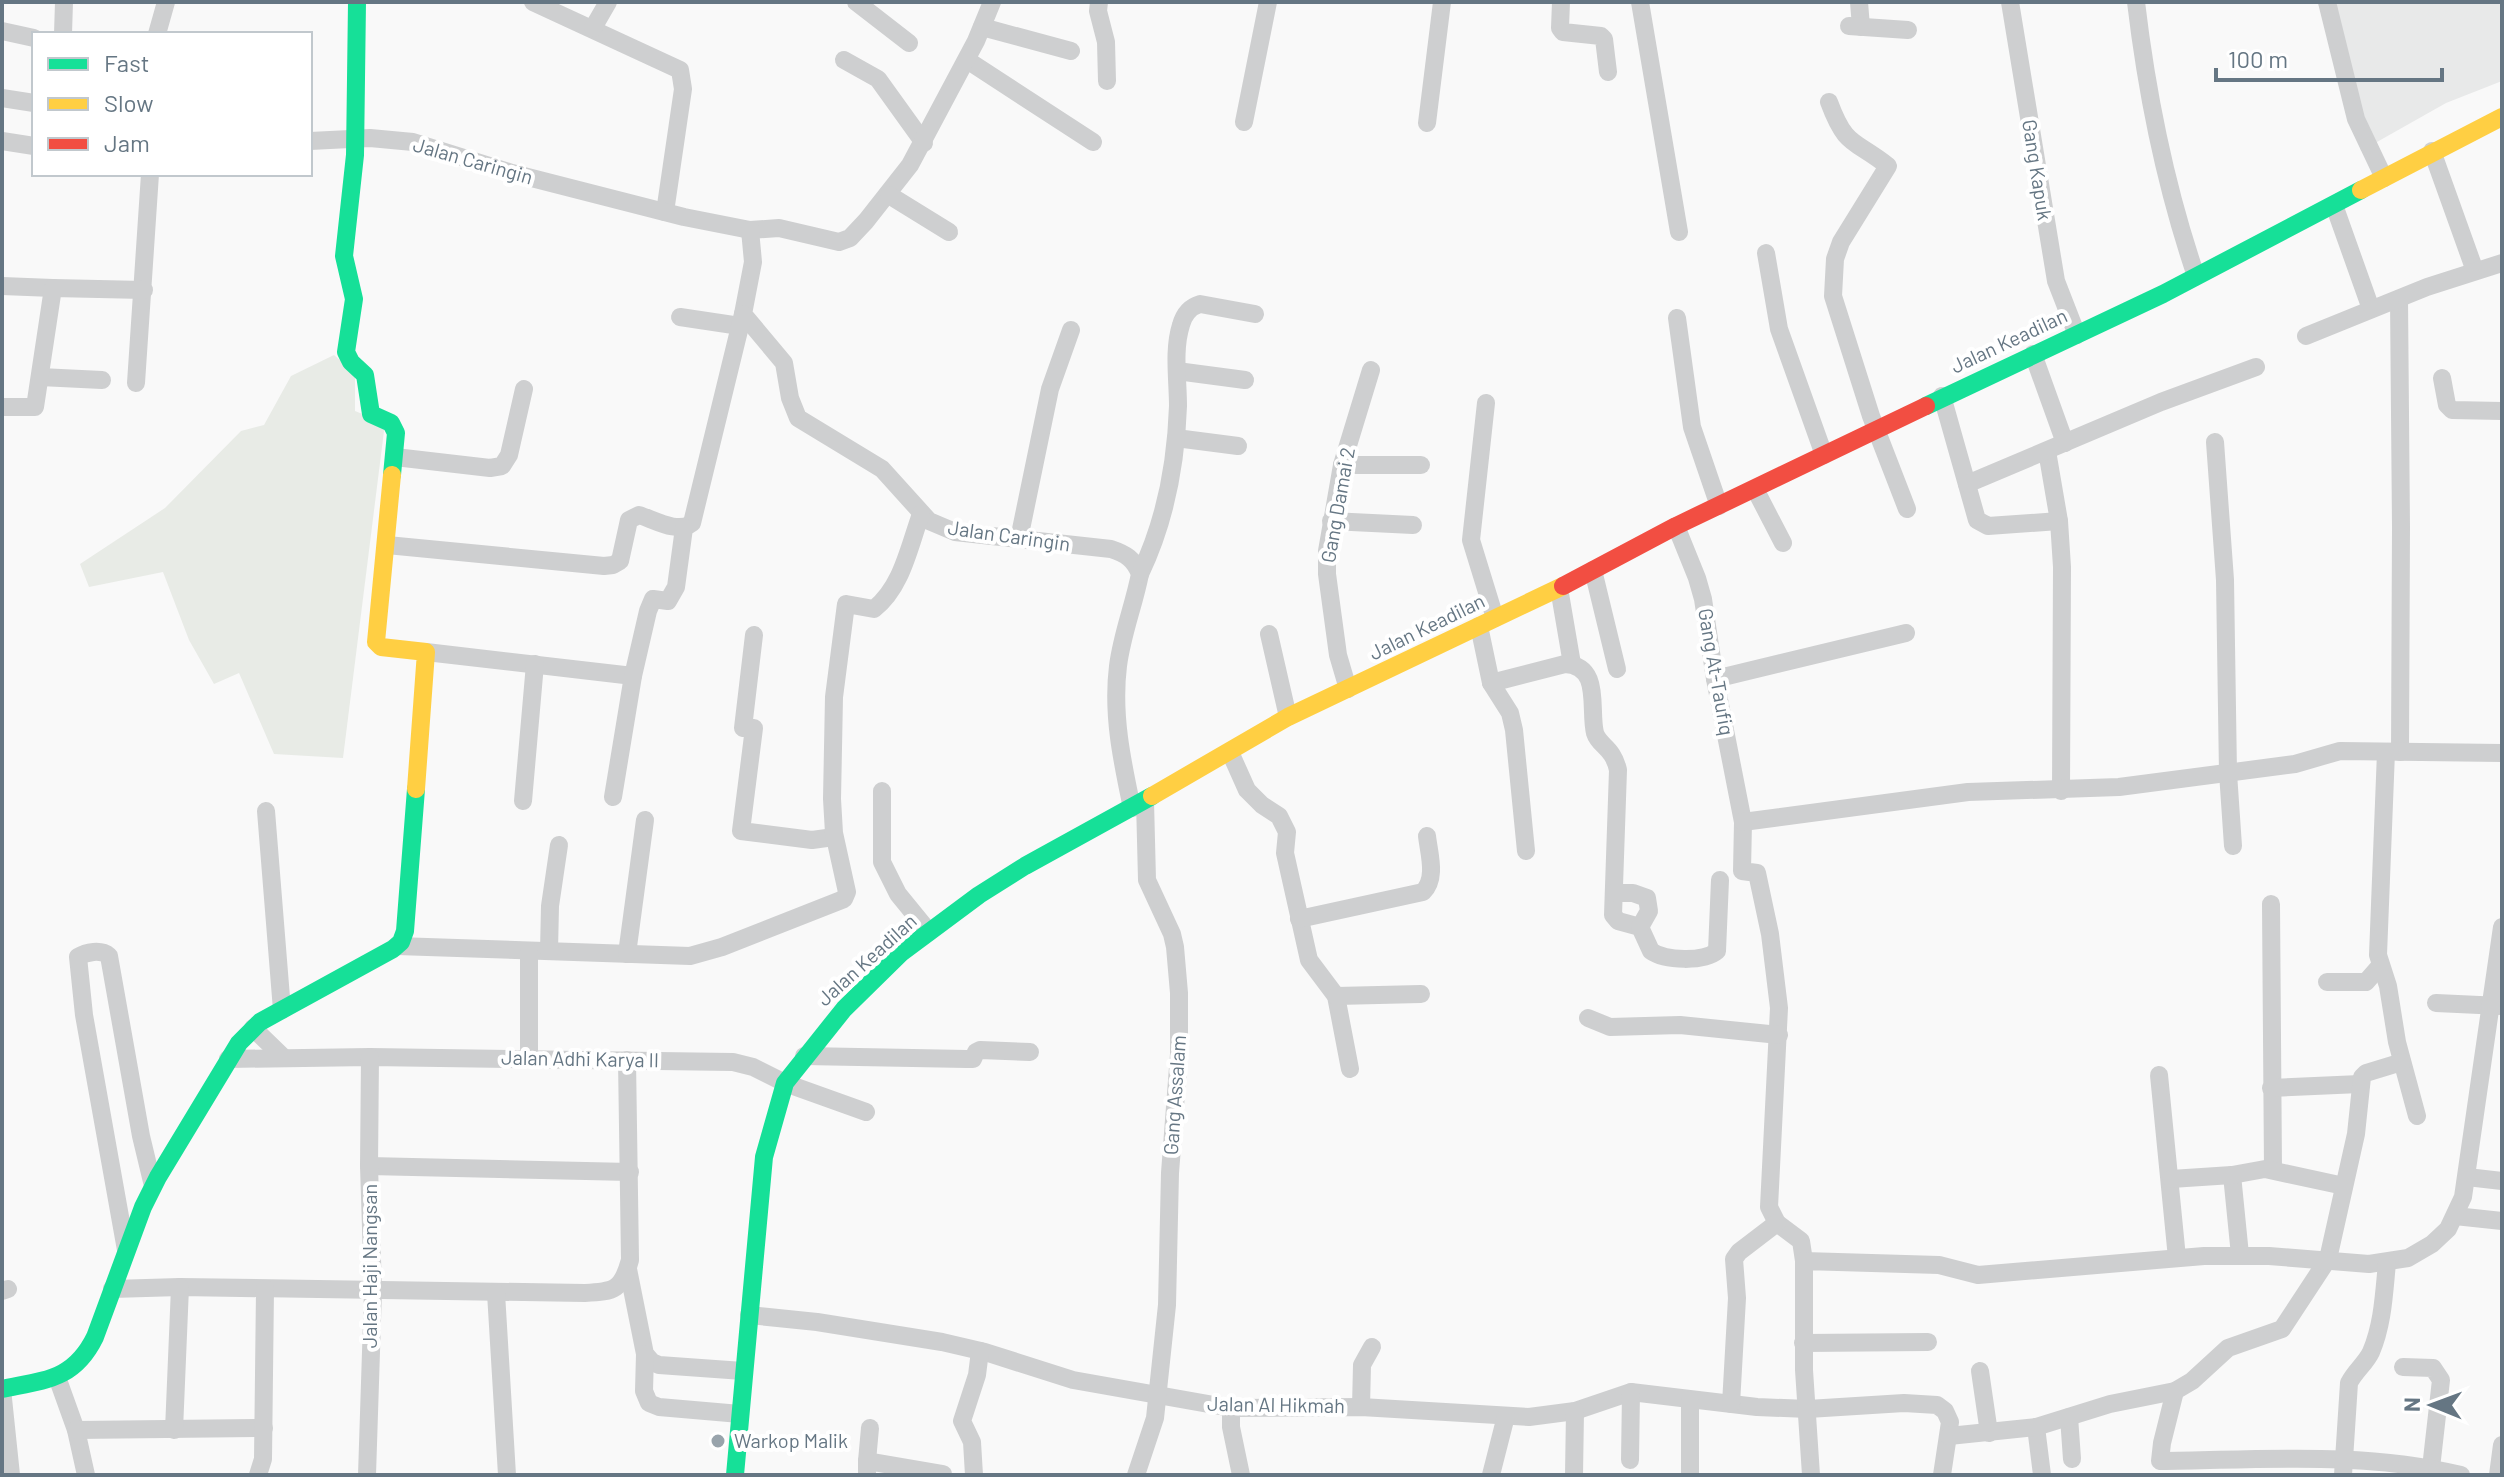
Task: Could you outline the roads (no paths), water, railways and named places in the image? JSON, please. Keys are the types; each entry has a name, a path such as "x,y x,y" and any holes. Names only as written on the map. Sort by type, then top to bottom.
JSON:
{"main road":[{"path":"2,1389 57,1377 77,1364 91,1348 153,1186 228,1059 253,1028 397,946 405,931 426,652 377,645 395,428 371,414 365,375 351,362 346,352 354,299 344,256 355,139 357,2"},
{"name":"Jalan Keadilan","path":"739,1474 743,1371 764,1157 785,1083 824,1030 869,983 929,932 1025,866 1138,805 1345,682 1555,590 1676,526 1716,500 1755,489 1942,396 2077,335 2334,205 2379,170 2432,151 2502,117"}],"street":[{"path":"63,32 64,2"},
{"path":"158,32 166,2"},
{"path":"533,2 680,70 683,76 665,212"},
{"path":"593,28 608,2"},
{"path":"856,2 909,43"},
{"path":"949,232 889,195 924,143 967,60 992,2"},
{"path":"1099,2 1098,11 1106,42 1107,81"},
{"path":"1244,122 1268,2"},
{"path":"1427,123 1442,2"},
{"path":"1561,2 1560,28 1563,32 1601,36 1608,72"},
{"path":"1640,2 1679,232"},
{"path":"1859,2 1855,27 1908,30"},
{"name":"Gang Kapuk","path":"2010,2 2051,256 2066,312 2077,335"},
{"path":"2136,2 2148,89 2184,240 2196,276"},
{"path":"2327,2 2347,92 2379,170"},
{"path":"982,27 1071,51"},
{"path":"2,31 32,38"},
{"path":"844,60 878,79 924,143"},
{"path":"967,60 1093,142"},
{"path":"2,98 32,103"},
{"path":"1829,102 1839,129 1846,137 1888,166 1841,242 1833,277 1833,296 1876,428 1907,509"},
{"name":"Jalan Caringin","path":"312,141 384,138 413,142 512,173 665,212 750,230 779,228 839,242 850,238 889,195"},
{"path":"2,141 32,146"},
{"path":"2432,151 2475,271"},
{"path":"136,383 150,176"},
{"path":"2334,205 2371,309"},
{"path":"387,545 604,566 620,561 629,520 633,516 684,528 692,523 742,320 753,262 750,230"},
{"path":"1766,253 1779,329 1824,455"},
{"path":"2306,336 2371,309 2502,263"},
{"path":"2,286 144,290"},
{"path":"2,407 34,408 53,288"},
{"path":"2399,299 2401,527 2393,752 2377,940 2380,966 2388,986 2402,1062 2417,1116"},
{"path":"1138,805 1119,742 1116,703 1118,663 1140,574 1159,531 1167,503 1176,438 1180,326 1192,307 1200,304 1255,314"},
{"path":"680,317 742,320"},
{"path":"1677,318 1689,410 1716,500"},
{"name":"Jalan Caringin","path":"742,320 750,319 784,363 790,398 798,418 882,469 921,514 936,525 955,532 1111,549 1131,558 1140,574"},
{"path":"1019,539 1050,389 1071,330"},
{"path":"2033,354 2065,443"},
{"path":"1967,484 2161,402 2256,367"},
{"name":"Gang Damai 2","path":"1345,682 1327,574 1327,551 1342,465 1371,370"},
{"path":"1177,371 1245,380"},
{"path":"40,377 102,380"},
{"path":"2442,378 2447,405 2452,410 2502,411"},
{"path":"395,457 490,468 502,466 509,455 524,389"},
{"path":"1942,396 1977,520 1983,525 2059,521"},
{"path":"1486,403 1471,536 1487,622 1491,683 1510,713 1514,730 1526,851"},
{"path":"1176,438 1238,446"},
{"path":"2215,442 2225,580 2228,773 2233,846"},
{"path":"2047,451 2059,521 2064,643 2061,791"},
{"path":"1342,465 1421,465"},
{"path":"1755,489 1783,543"},
{"path":"397,946 678,957 702,954 844,899 847,892 834,837 832,799 833,717 846,604 874,609 885,600 895,586 921,514"},
{"path":"1331,521 1413,525"},
{"name":"Gang At-Taufiq","path":"1676,526 1697,578 1743,822 1742,871 1757,873 1777,985 1779,1035"},
{"path":"613,797 633,676 650,602 653,599 668,601 676,587 684,528"},
{"path":"1593,570 1617,669"},
{"path":"1555,590 1568,664"},
{"path":"1715,679 1906,633"},
{"path":"1269,634 1288,717"},
{"path":"754,635 743,728 754,728 741,831 812,840 834,837"},
{"path":"426,652 633,676"},
{"path":"523,801 535,664"},
{"path":"1491,683 1568,664 1585,675 1592,685 1596,734 1614,754 1618,770 1614,918 1640,927 1651,951 1659,956 1704,957 1713,954 1718,947 1720,880"},
{"path":"1743,822 1950,794 2119,787 2295,764 2340,751 2502,753"},
{"path":"1230,752 1247,790 1279,816 1287,832 1285,853 1309,960 1336,996 1350,1069"},
{"path":"882,791 882,862 898,894 929,932"},
{"name":"Gang Assalam","path":"1136,1475 1155,1418 1170,1265 1170,1173 1179,1054 1179,993 1172,934 1147,880 1138,805"},
{"path":"266,811 282,1010"},
{"path":"627,954 645,820"},
{"path":"1299,919 1423,892 1430,885 1431,874 1427,836"},
{"path":"549,951 550,906 559,845"},
{"path":"1614,893 1633,893 1647,898 1649,911 1640,927"},
{"path":"2271,904 2273,1170"},
{"path":"1804,1261 1939,1265 1978,1275 2240,1255 2369,1264 2408,1258 2432,1244 2448,1229 2467,1177 2495,1037 2502,927"},
{"path":"126,1250 84,1015 78,971 81,955 101,951 109,956 153,1186"},
{"path":"529,951 529,1059"},
{"path":"2327,982 2366,982 2380,966"},
{"path":"1336,996 1421,994"},
{"path":"2436,1003 2497,1005"},
{"path":"1588,1018 1610,1027 1680,1025 1779,1035 1769,1195 1771,1215 1801,1241 1811,1475"},
{"path":"253,1028 283,1057"},
{"path":"804,1056 973,1059 980,1050 1030,1052"},
{"name":"Jalan Adhi Karya II","path":"228,1059 370,1057 741,1062 785,1083 866,1112"},
{"name":"Jalan Haji Nangsan","path":"367,1475 373,1290 369,1166 370,1057"},
{"path":"112,1289 180,1287 600,1292 622,1283 630,1260 627,1060"},
{"path":"1942,1475 1949,1436 2036,1427 2110,1404 2175,1391 2192,1381 2228,1348 2282,1329 2328,1259 2356,1134 2360,1084 2366,1073 2402,1062"},
{"path":"2159,1075 2177,1258"},
{"path":"2271,1088 2360,1084"},
{"path":"369,1166 630,1172"},
{"path":"2171,1179 2273,1170 2344,1186"},
{"path":"2232,1175 2240,1255"},
{"path":"2467,1177 2502,1181"},
{"path":"2455,1216 2502,1221"},
{"path":"1731,1404 1737,1298 1734,1259 1777,1223"},
{"path":"2343,1466 2349,1383 2369,1356 2376,1336 2387,1263"},
{"path":"628,1269 645,1354 644,1391 649,1403 659,1407 740,1414"},
{"path":"174,1430 180,1287"},
{"path":"258,1475 263,1465 265,1289"},
{"path":"496,1293 507,1475"},
{"name":"Jalan Al Hikmah","path":"749,1315 859,1327 980,1351 1073,1380 1231,1408 1361,1407 1529,1417 1575,1411 1631,1392 1652,1392 1690,1400 1808,1409 1904,1403 1937,1405 1945,1411 1950,1422 1949,1436"},
{"path":"1803,1343 1928,1342"},
{"path":"1361,1407 1362,1365 1372,1347"},
{"path":"974,1475 972,1442 962,1421 977,1375 980,1351"},
{"path":"645,1354 659,1365 743,1371"},
{"path":"2403,1367 2433,1368 2441,1380 2431,1468"},
{"path":"1980,1371 1989,1433"},
{"path":"57,1377 76,1430 86,1475"},
{"path":"2,1389 11,1475"},
{"path":"2175,1391 2162,1443 2160,1468 2431,1468 2461,1475"},
{"path":"1630,1460 1631,1392"},
{"path":"1690,1400 1690,1475"},
{"path":"1231,1408 1231,1427 1241,1475"},
{"path":"1574,1475 1575,1411"},
{"path":"1491,1475 1506,1416"},
{"path":"2069,1417 2072,1459"},
{"path":"2036,1427 2042,1475"},
{"path":"76,1430 264,1428"},
{"path":"870,1428 867,1468 943,1474"},
{"path":"2498,1475 2502,1445"}],"place":[{"name":"Warkop Malik","path":"718,1441"}]}
